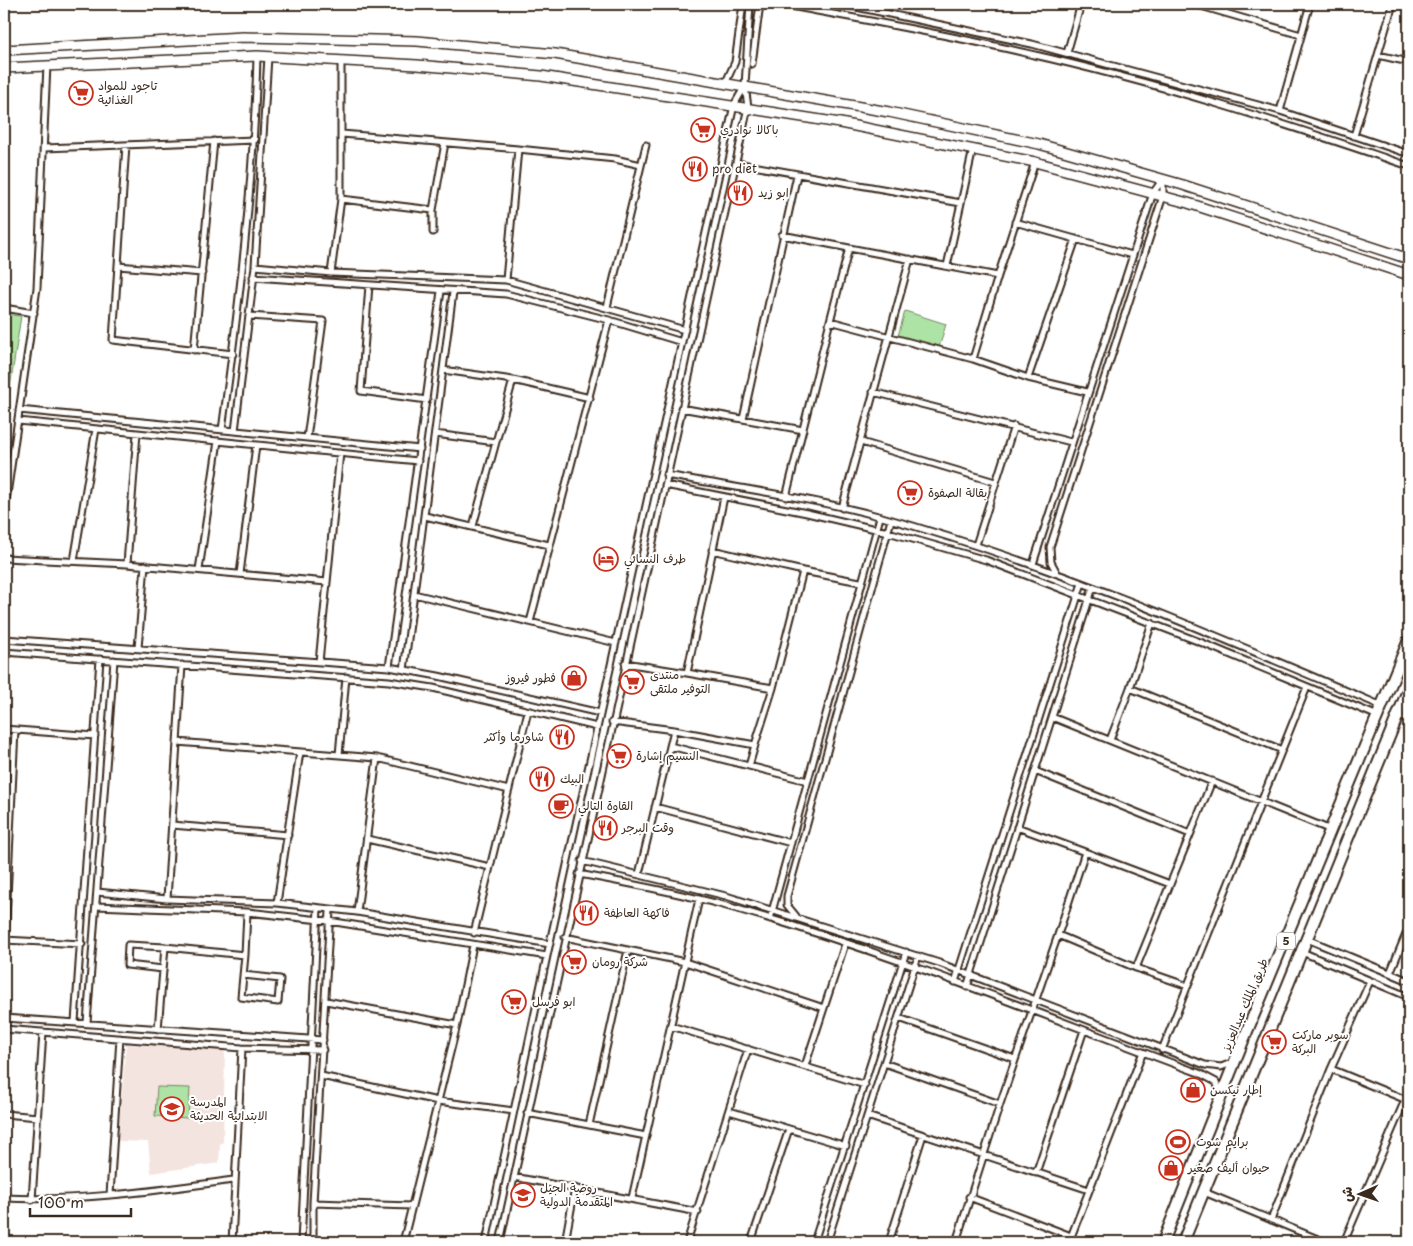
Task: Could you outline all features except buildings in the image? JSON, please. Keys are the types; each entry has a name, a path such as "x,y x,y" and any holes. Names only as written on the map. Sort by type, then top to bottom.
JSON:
{"highway":[{"name":"طريق الملك عبدالعزيز","path":"1163,1242 1221,1095 1409,640"},
{"name":"5","path":"1183,1242 1409,688"}],"main road":[{"path":"4,50 244,37 417,41 555,54 726,82 966,127 1039,144 1163,179 1409,259"},
{"path":"4,68 257,56 541,76 748,107 973,148 1035,162 1162,196 1409,275"}],"street":[{"path":"726,82 735,62 744,4"},
{"path":"500,1242 565,937 748,107 745,86 750,4"},
{"path":"752,64 760,4"},
{"path":"781,4 1026,53 1152,85 1273,120 1409,166"},
{"path":"842,4 1067,53 1280,111 1409,154"},
{"path":"1067,53 1081,4"},
{"path":"1194,4 1301,35"},
{"path":"1224,13 1227,4"},
{"path":"1280,111 1310,4"},
{"path":"1354,136 1393,4"},
{"path":"1378,55 1409,62"},
{"path":"222,430 255,140 257,56"},
{"path":"235,431 255,266 268,57"},
{"path":"331,273 341,199 340,61"},
{"path":"4,515 37,288 47,65"},
{"path":"486,1242 734,105 745,86"},
{"path":"342,134 518,148 615,159 641,165"},
{"path":"44,148 255,140"},
{"path":"194,350 214,141"},
{"path":"433,232 433,210 445,143"},
{"path":"126,145 113,340 232,354"},
{"path":"607,307 646,145"},
{"path":"506,280 518,148"},
{"path":"947,266 973,148"},
{"path":"972,359 1035,162"},
{"path":"736,163 797,176 961,203"},
{"path":"743,419 782,235 797,176"},
{"path":"1033,564 1152,193 1163,179"},
{"path":"1057,573 1051,562 1050,547 1162,196 1163,179"},
{"path":"341,199 433,210"},
{"path":"1016,222 1132,255"},
{"path":"782,235 998,276"},
{"path":"1028,378 1076,239"},
{"path":"786,497 849,248"},
{"path":"842,508 910,260"},
{"path":"118,266 202,273"},
{"path":"255,266 331,273 506,280 685,330"},
{"path":"253,277 453,292 506,294 610,320 682,342"},
{"path":"369,285 361,391 427,400"},
{"path":"389,667 442,291"},
{"path":"404,670 453,292"},
{"path":"4,308 34,313"},
{"path":"250,316 322,322 307,438"},
{"path":"530,622 610,320"},
{"path":"830,321 972,359 1028,378 1087,392"},
{"path":"443,370 513,380 590,398"},
{"path":"473,526 513,380"},
{"path":"873,392 1014,426 1071,442"},
{"path":"681,408 802,430"},
{"path":"19,410 420,449"},
{"path":"18,421 418,461"},
{"path":"976,545 1014,426"},
{"path":"74,561 96,429"},
{"path":"127,564 136,433"},
{"path":"435,434 496,442"},
{"path":"199,570 218,441"},
{"path":"861,442 995,482"},
{"path":"240,574 256,445"},
{"path":"319,662 340,453"},
{"path":"666,475 842,508 892,520 976,545 1033,564 1205,630 1382,706"},
{"path":"664,485 876,529 986,560 1152,623 1378,716"},
{"path":"687,673 724,497"},
{"path":"424,516 549,545"},
{"path":"770,919 860,582 880,517"},
{"path":"798,918 787,905 787,896 892,520"},
{"path":"712,550 802,571 860,582"},
{"path":"4,558 146,565 327,582"},
{"path":"138,648 146,565"},
{"path":"749,766 773,688 802,571"},
{"path":"954,982 1082,583"},
{"path":"967,987 1093,587"},
{"path":"414,594 616,643"},
{"path":"1110,740 1152,623"},
{"path":"4,639 389,667 600,713"},
{"path":"4,652 346,677 434,688 597,727"},
{"path":"75,1022 82,944 100,659"},
{"path":"88,1024 114,660"},
{"path":"625,663 773,688"},
{"path":"167,899 182,665"},
{"path":"340,755 346,677"},
{"path":"1162,1050 1307,687"},
{"path":"1130,688 1282,750"},
{"path":"474,933 528,711"},
{"path":"1398,716 1409,720"},
{"path":"1052,717 1332,830"},
{"path":"612,722 674,730 756,745"},
{"path":"4,729 95,736"},
{"path":"15,730 4,940 82,944"},
{"path":"638,874 674,730"},
{"path":"177,742 378,758 509,790"},
{"path":"670,746 808,781"},
{"path":"277,904 300,752"},
{"path":"357,912 378,758"},
{"path":"1035,772 1190,834"},
{"path":"1136,968 1212,781"},
{"path":"655,807 791,843"},
{"path":"172,825 288,835"},
{"path":"1017,827 1170,884"},
{"path":"367,839 490,867"},
{"path":"956,1242 969,1197 1085,852"},
{"path":"582,861 773,910 906,952 971,974 1162,1050 1209,1066 1222,1067 1235,1061"},
{"path":"579,874 699,899 770,919 915,968 1205,1076 1216,1082 1221,1095"},
{"path":"97,892 167,899 277,904 330,911 357,912 474,933 550,944"},
{"path":"632,1198 699,899"},
{"path":"96,906 247,912 329,921 547,956"},
{"path":"301,1242 318,908"},
{"path":"313,1242 313,1202 330,911"},
{"path":"243,976 280,979 278,1002 242,997 243,976 245,955 247,912"},
{"path":"1390,974 1409,927"},
{"path":"1058,935 1136,968 1188,986"},
{"path":"565,937 685,962 824,1008"},
{"path":"1307,938 1409,982"},
{"path":"805,1066 845,944"},
{"path":"163,969 127,965 128,945 245,955"},
{"path":"403,1242 457,1025 473,945"},
{"path":"158,1029 165,947"},
{"path":"589,1125 628,950"},
{"path":"814,1242 906,952"},
{"path":"1302,952 1409,997"},
{"path":"827,1242 918,956"},
{"path":"1271,1220 1370,981"},
{"path":"326,1001 457,1025"},
{"path":"4,1018 323,1040"},
{"path":"899,1018 1015,1059"},
{"path":"670,1026 865,1085"},
{"path":"4,1029 242,1048 323,1050"},
{"path":"1036,1173 1084,1030"},
{"path":"32,1200 43,1032"},
{"path":"110,1195 120,1038"},
{"path":"232,1242 242,1048"},
{"path":"687,1242 748,1049"},
{"path":"1069,1242 1143,1052"},
{"path":"884,1063 1000,1104"},
{"path":"1205,1076 1209,1066"},
{"path":"1332,1069 1407,1101 1344,1242"},
{"path":"321,1076 438,1101 514,1111"},
{"path":"729,1111 846,1146"},
{"path":"527,1113 646,1136"},
{"path":"4,1114 38,1117"},
{"path":"867,1116 1089,1190"},
{"path":"751,1242 789,1129"},
{"path":"889,1242 923,1135"},
{"path":"514,1177 698,1212"},
{"path":"4,1198 32,1200 110,1195 234,1180"},
{"path":"565,1242 575,1188"},
{"path":"1204,1192 1325,1242"},
{"path":"969,1197 1071,1236"},
{"path":"313,1202 412,1206"}],"shaded area":[{"name":"المدرسة الابتدائية الحديثة","path":"153,1042 220,1048 225,1053 223,1142 220,1144 219,1163 151,1173 148,1142 118,1141 126,1044 152,1046"}],"green space":[{"path":"905,311 946,324 939,348 898,336"},
{"path":"4,314 21,316 4,427"},
{"path":"157,1087 190,1088 188,1118 155,1116"}],"place":[{"name":"تاجود للمواد الغذائية","path":"81,93"},
{"name":"باكالا نوادري","path":"703,130"},
{"name":"pro diet","path":"695,169"},
{"name":"ابو زيد","path":"740,193"},
{"name":"بقالة الصفوة","path":"910,493"},
{"name":"طرف النسائي","path":"606,559"},
{"name":"فطور فيروز","path":"574,678"},
{"name":"منتدى التوفير ملتقى","path":"632,682"},
{"name":"شاورما وأكثر","path":"562,737"},
{"name":"النسيم إشارة","path":"619,756"},
{"name":"البيك","path":"542,779"},
{"name":"القاوة التالي","path":"561,806"},
{"name":"وقت البرجر","path":"605,828"},
{"name":"فاكهة العاطفة","path":"586,913"},
{"name":"شركة رومان","path":"574,962"},
{"name":"ابو فرسل","path":"514,1002"},
{"name":"سوبر ماركت البركة","path":"1274,1042"},
{"name":"إطار نيكسن","path":"1193,1090"},
{"name":"المدرسة الابتدائية الحديثة","path":"172,1109"},
{"name":"برايم شوت","path":"1178,1142"},
{"name":"حيوان أليف صغير","path":"1171,1168"},
{"name":"روضة الجيل المتقدمة الدولية","path":"523,1195"}]}
